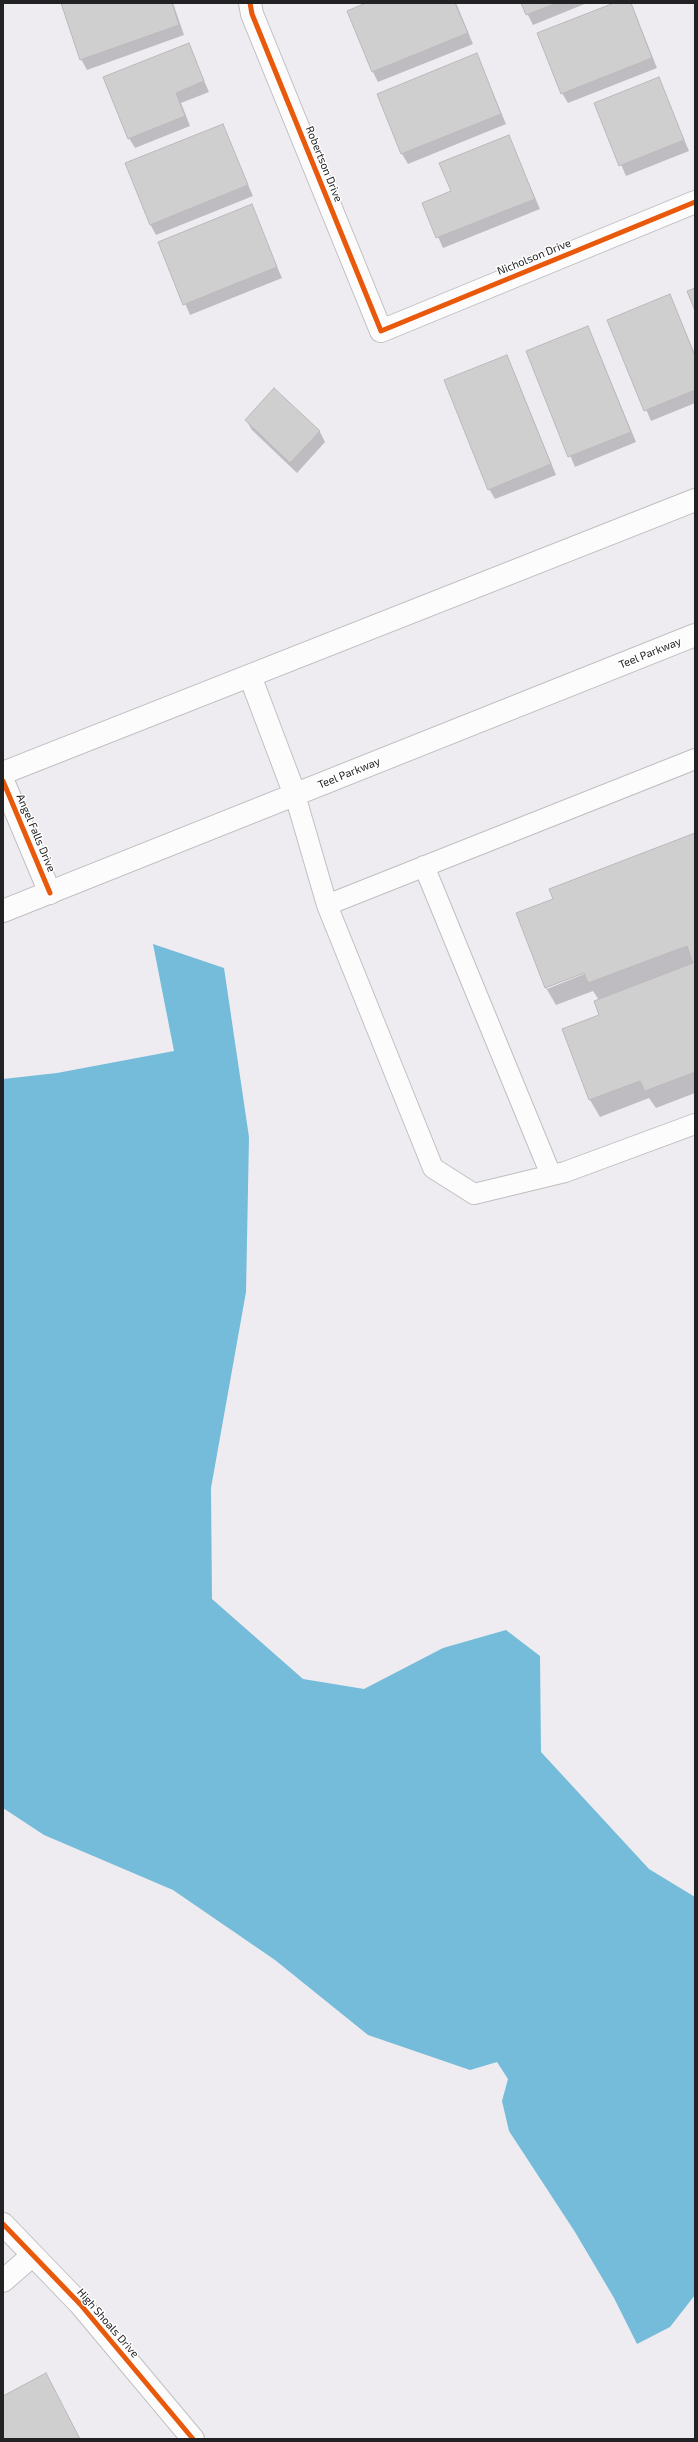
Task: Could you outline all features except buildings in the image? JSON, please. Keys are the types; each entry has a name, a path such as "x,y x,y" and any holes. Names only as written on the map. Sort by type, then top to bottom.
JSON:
{"main road":[{"name":"Robertson Drive","path":"250,3 252,14 382,331"},
{"name":"Nicholson Drive","path":"382,331 695,202"},
{"path":"3,773 695,500"},
{"name":"Teel Parkway","path":"3,911 695,635"},
{"path":"250,676 295,795"},
{"name":"Angel Falls Drive","path":"3,781 50,893"},
{"name":"High Shoals Drive","path":"3,2224 80,2304 193,2439"},
{"path":"3,2280 33,2256"}],"lane":[{"path":"327,905 695,759"},
{"path":"295,795 327,905 433,1168 474,1194 551,1175 695,1124"},
{"path":"424,866 551,1175"}],"water":[{"path":"153,944 224,968 249,1137 246,1292 211,1488 212,1599 303,1679 364,1689 443,1648 506,1630 540,1656 541,1752 649,1869 695,1897 695,2295 670,2327 637,2344 614,2298 575,2232 509,2131 502,2101 508,2079 497,2062 470,2070 368,2035 275,1960 173,1890 44,1835 3,1808 3,1079 57,1073 174,1051"}],"cycle path":[{"path":"250,3 252,14 381,331 695,202"},
{"path":"3,781 50,893"},
{"path":"3,2224 80,2304 193,2439"}]}
